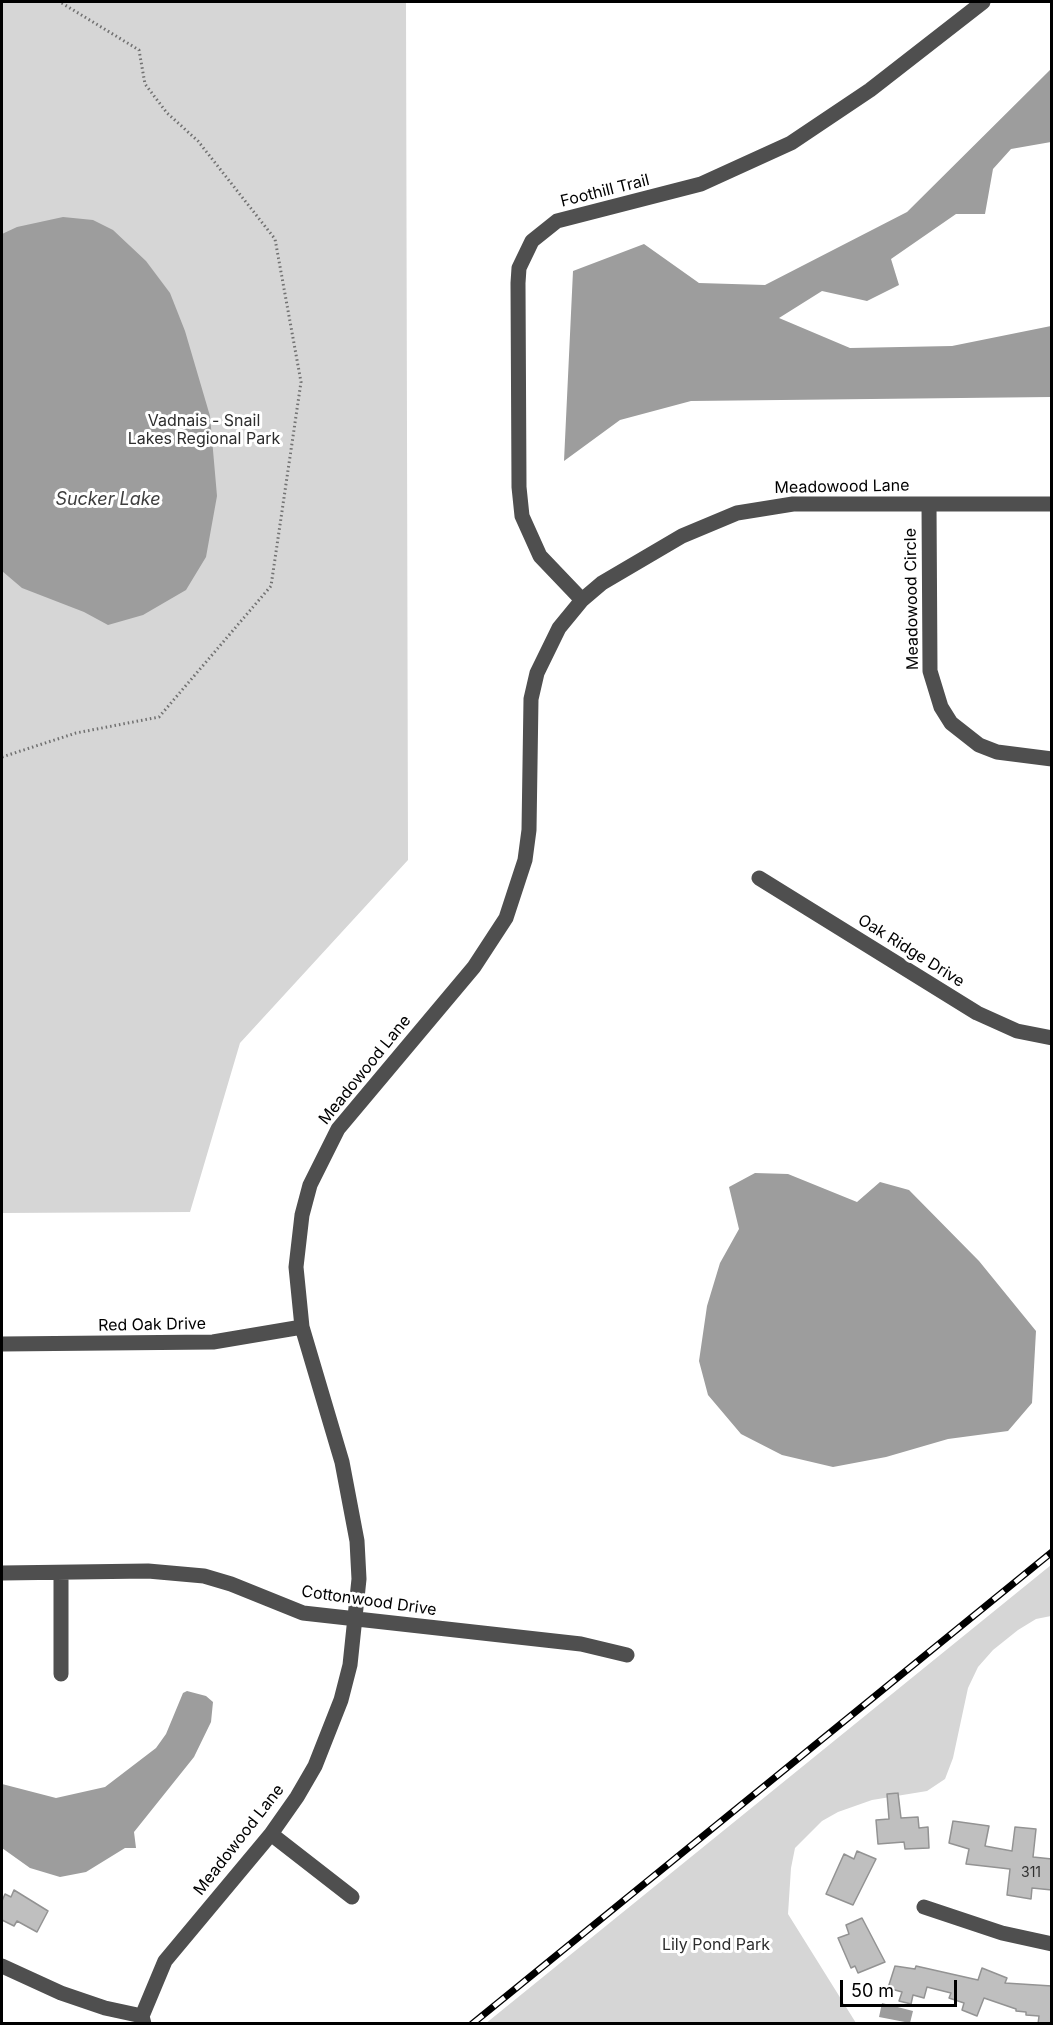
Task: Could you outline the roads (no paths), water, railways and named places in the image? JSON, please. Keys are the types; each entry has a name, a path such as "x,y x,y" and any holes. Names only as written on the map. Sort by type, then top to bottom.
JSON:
{"street":[{"name":"Foothill Trail","path":"582,600 540,556 522,516 519,487 518,283 519,268 532,241 557,220 655,198 701,183 791,143 870,90 983,2"},
{"name":"Meadowood Lane","path":"143,2020 165,1961 182,1937 271,1834 297,1797 330,1733 350,1665 359,1579 352,1502 302,1327 296,1287 298,1236 310,1185 323,1155 357,1103 492,943 517,890 529,830 531,699 547,649 559,628 582,600 602,583 682,536 737,513 793,504 1052,504"},
{"name":"Meadowood Circle","path":"929,504 929,663 933,689 941,707 964,735 979,745 997,752 1052,759"},
{"name":"Oak Ridge Drive","path":"759,878 977,1013 1017,1031 1052,1038"},
{"name":"Red Oak Drive","path":"2,1344 213,1342 302,1327"},
{"name":"Cottonwood Drive","path":"2,1573 148,1571 204,1576 303,1612 354,1620 581,1644 627,1656"},
{"path":"61,1573 61,1674"},
{"path":"271,1834 352,1898"},
{"path":"924,1907 1002,1933 1052,1944"},
{"path":"2,1966 61,1993 143,2020"}],"water":[{"path":"1051,69 1051,142 1011,149 993,169 985,214 956,214 891,259 899,285 867,301 822,291 779,318 850,348 952,346 1051,326 1051,397 691,401 620,420 564,461 573,271 644,244 699,283 765,285 907,212"},
{"name":"Sucker Lake","path":"63,217 93,220 113,230 146,261 170,293 185,331 210,416 217,496 206,557 186,590 143,615 108,625 84,612 22,588 2,571 2,234 17,227"},
{"path":"755,1173 788,1174 857,1202 880,1182 909,1190 979,1261 1036,1331 1032,1403 1008,1431 948,1439 886,1457 833,1467 782,1455 741,1434 708,1395 699,1361 707,1306 720,1263 739,1229 729,1187"},
{"path":"187,1691 206,1696 213,1702 211,1722 194,1757 134,1832 136,1848 125,1848 86,1872 60,1877 30,1868 2,1848 2,1784 56,1798 105,1787 156,1748 166,1734 183,1693"},
{"path":"882,2003 913,2011 910,2023 879,2017"}],"railway":[{"path":"472,2024 1052,1552"}],"park label":[{"name":"Vadnais - Snail Lakes Regional Park","path":"204,430"},
{"name":"Lily Pond Park","path":"716,1945"}]}
